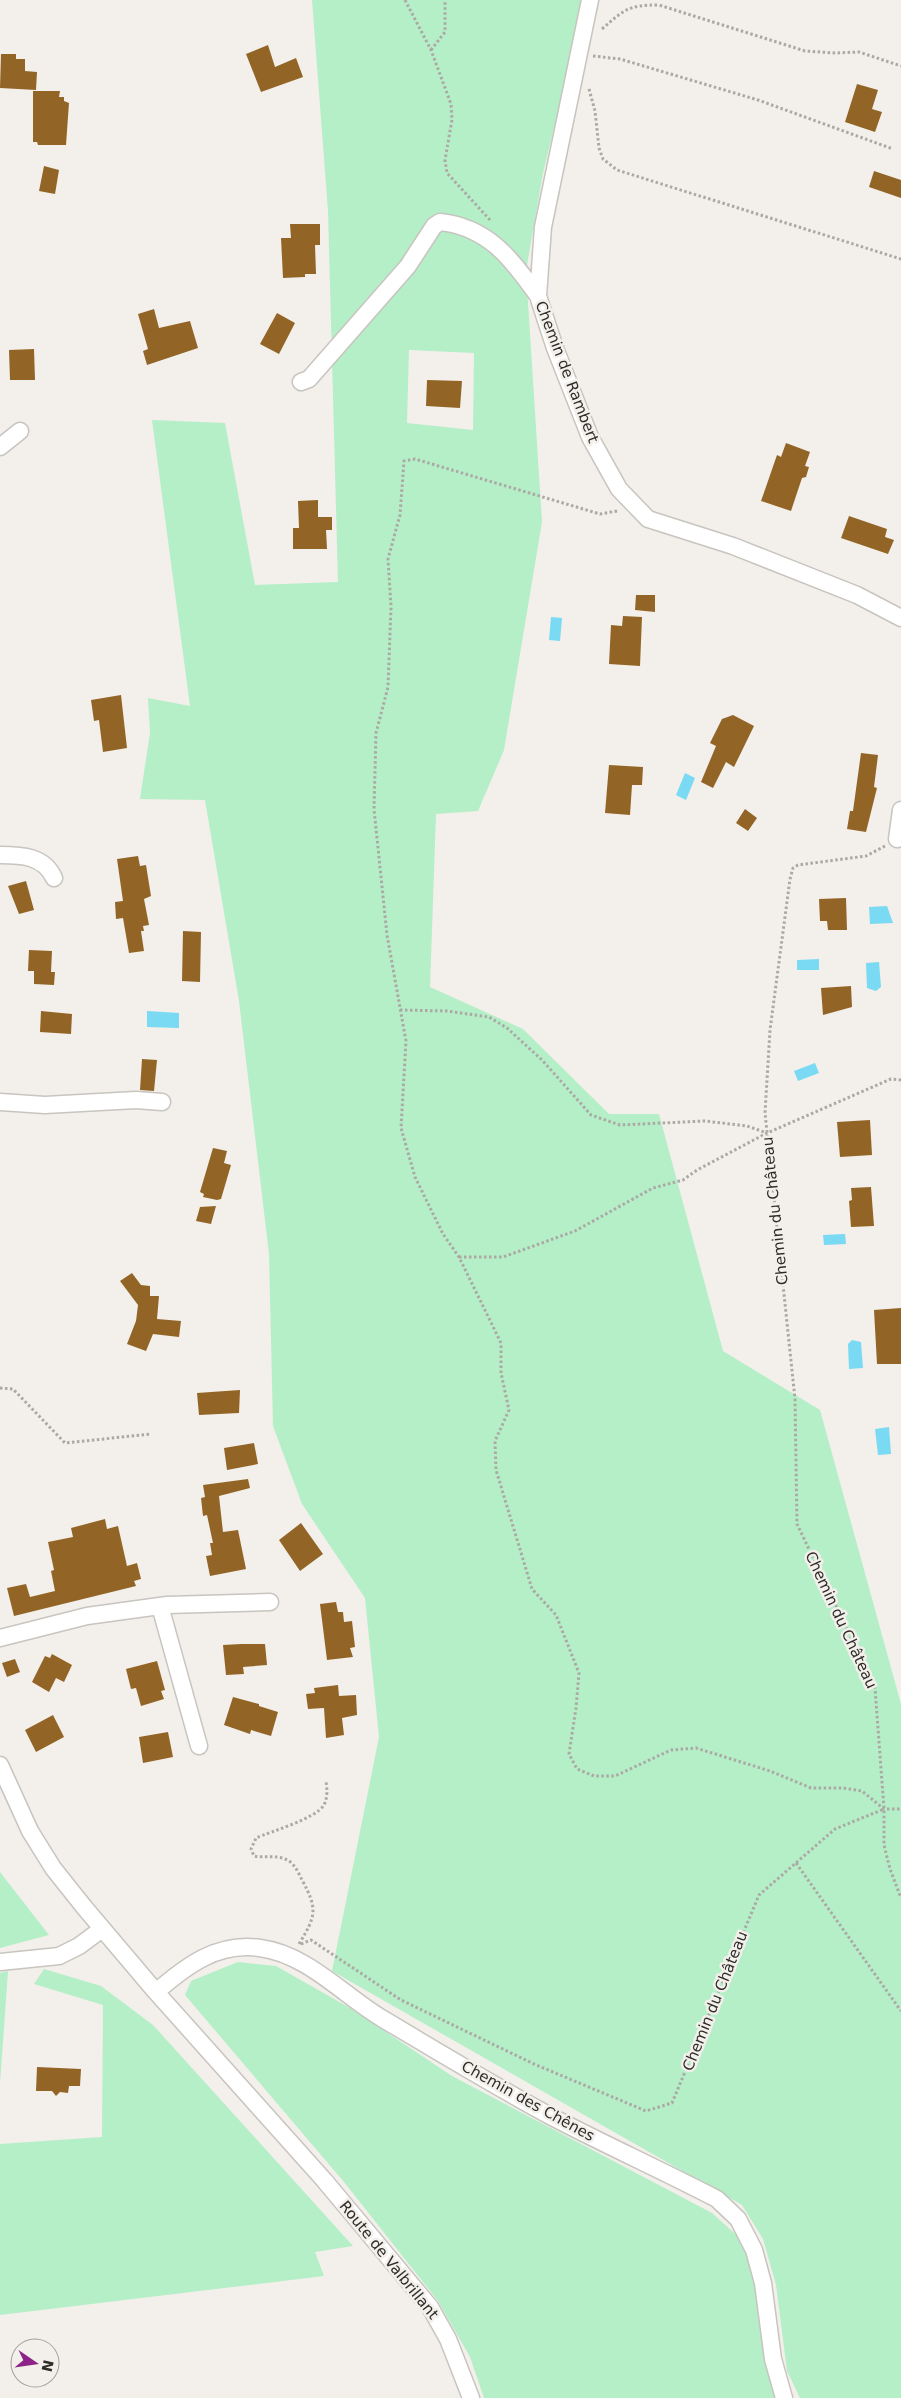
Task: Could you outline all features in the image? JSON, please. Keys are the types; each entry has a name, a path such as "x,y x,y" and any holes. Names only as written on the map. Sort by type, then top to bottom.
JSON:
{"street":[{"name":"Chemin de Rambert","path":"590,0 543,227 538,296 555,348 590,437 619,489 648,519 733,546 839,588 901,618"},
{"path":"301,382 310,379 402,273 434,226 440,222 451,223 481,235 500,248 519,269 538,296"},
{"path":"0,447 20,431"},
{"path":"897,839 901,810"},
{"path":"0,855 20,855 39,860 50,870 54,878"},
{"path":"0,1102 52,1105 136,1100 162,1102"},
{"path":"0,1638 87,1616 160,1606 270,1602"},
{"path":"160,1606 199,1746"},
{"path":"0,1765 30,1832 53,1868 156,1992"},
{"path":"0,1962 59,1956 79,1946 102,1929"},
{"name":"Chemin des Chênes","path":"156,1992 183,1970 213,1953 248,1947 273,1950 304,1964 381,2018 553,2117 717,2199 738,2219 754,2250 763,2283 772,2358 784,2398"},
{"name":"Route de Valbrillant","path":"156,1992 324,2180 430,2307 448,2339 470,2398"}],"path":[{"path":"405,0 432,50 451,104 452,120 445,160 447,173 491,221"},
{"path":"432,50 445,32 445,0"},
{"path":"579,56 619,15 636,5 659,5 805,51 835,54 859,52 901,66"},
{"path":"579,56 620,59 758,100 893,149"},
{"path":"579,56 595,111 599,148 603,159 617,170 901,259"},
{"path":"633,504 611,514 600,514 415,459 404,461 400,515 388,559 391,607 388,687 376,733 374,809 387,935 406,1041 402,1128 415,1178 443,1234 459,1257 501,1343 501,1373 509,1410 495,1441 496,1470 532,1589 556,1615 579,1673 569,1754 578,1769 594,1776 615,1776 671,1750 696,1748 770,1771 811,1788 843,1788 862,1791 884,1809 901,1809"},
{"name":"Chemin du Château","path":"326,1781 327,1795 323,1806 308,1817 256,1838 252,1849 254,1856 280,1857 294,1865 312,1898 314,1908 312,1923 298,1945 311,1940 402,2000 534,2064 646,2111 672,2103 759,1895 836,1829 884,1809 875,1688 797,1524 795,1398 765,1113 770,1030 790,879 794,868 798,865 866,856 897,839"},
{"path":"400,1010 447,1011 489,1017 507,1028 542,1060 591,1115 620,1125 705,1121 747,1126 767,1133"},
{"path":"459,1257 503,1257 575,1231 653,1188 683,1180 697,1170 767,1133 891,1079 901,1080"},
{"path":"0,1388 13,1389 65,1444 151,1434"},
{"path":"884,1809 884,1845 890,1869 901,1898"},
{"path":"796,1863 901,2011"}],"green space":[{"path":"312,0 585,0 543,173 526,271 542,522 504,750 478,811 436,814 430,987 523,1029 609,1114 659,1114 723,1351 820,1410 901,1704 901,2398 800,2398 787,2371 776,2285 763,2239 742,2205 332,1971 379,1737 365,1598 302,1504 273,1426 269,1254 239,1001 205,800 140,799 150,733 148,698 190,706 152,420 225,423 255,585 338,582 328,211","holes":["409,350 474,353 473,430 407,423"]},
{"path":"0,1872 49,1935 0,1948"},
{"path":"238,1962 276,1966 350,2008 452,2076 712,2213 743,2241 755,2271 770,2380 777,2398 484,2398 470,2357 438,2301 344,2182 185,1995 191,1981"},
{"path":"44,1969 101,1986 153,2025 353,2246 315,2252 324,2276 0,2315 0,2144 102,2137 103,2005 34,1984"},
{"path":"8,1971 0,2083 0,1973"}],"water":[{"path":"551,617 562,618 560,641 549,640"},
{"path":"685,773 695,778 686,800 676,795"},
{"path":"887,906 893,923 870,924 869,907"},
{"path":"819,959 819,970 797,970 797,960"},
{"path":"879,962 881,987 876,991 867,988 866,963"},
{"path":"147,1011 179,1013 179,1028 147,1027"},
{"path":"815,1063 819,1073 798,1081 794,1071"},
{"path":"845,1234 846,1244 824,1245 823,1235"},
{"path":"852,1340 861,1342 863,1368 849,1369 848,1344"},
{"path":"889,1427 891,1454 878,1455 875,1429"}],"building":[{"path":"268,45 275,67 296,58 303,77 261,92 246,54"},
{"path":"1,54 16,54 16,59 25,59 25,71 37,72 36,90 0,88"},
{"path":"857,84 878,90 872,109 882,112 875,132 845,122"},
{"path":"33,91 60,91 59,97 64,97 64,101 69,103 66,145 38,145 37,142 33,142"},
{"path":"44,166 59,170 55,194 39,191"},
{"path":"874,171 901,180 901,198 869,187"},
{"path":"290,224 320,224 320,245 315,245 316,274 305,274 305,277 283,278 281,238 291,238"},
{"path":"154,309 159,328 190,321 198,348 147,365 143,351 148,349 138,314"},
{"path":"277,313 295,323 279,354 260,344"},
{"path":"34,349 35,380 10,380 9,350"},
{"path":"427,380 462,381 460,408 426,406"},
{"path":"786,443 810,452 805,466 809,467 806,477 802,478 791,511 761,501 777,455 781,457"},
{"path":"318,500 318,517 332,517 332,530 326,530 327,549 293,549 293,528 299,528 298,501"},
{"path":"849,516 887,529 885,537 894,540 888,554 841,538"},
{"path":"636,595 655,595 655,612 635,610"},
{"path":"623,616 642,617 640,666 609,664 611,625 622,626"},
{"path":"121,695 127,748 103,752 99,720 94,721 91,700"},
{"path":"733,715 754,726 734,767 726,762 713,788 701,782 716,746 710,743 722,719"},
{"path":"861,753 878,755 874,787 877,788 866,832 847,829 850,811 853,811"},
{"path":"609,765 643,767 642,785 632,785 630,815 605,813"},
{"path":"745,809 757,818 748,831 736,823"},
{"path":"138,856 140,866 146,865 151,896 144,899 149,925 143,926 144,931 141,931 144,951 129,953 123,918 116,919 115,902 123,901 117,859"},
{"path":"26,881 34,910 19,914 8,886"},
{"path":"846,898 847,930 828,930 827,921 820,921 819,899"},
{"path":"183,931 201,932 200,982 182,981"},
{"path":"29,950 52,951 51,972 55,972 54,985 34,984 34,971 28,971"},
{"path":"851,986 852,1007 823,1015 821,988"},
{"path":"41,1011 72,1014 71,1034 40,1032"},
{"path":"142,1059 157,1060 154,1091 140,1090"},
{"path":"870,1120 872,1155 840,1157 837,1122"},
{"path":"213,1148 227,1151 224,1163 231,1165 221,1199 217,1200 203,1197 204,1194 200,1192"},
{"path":"871,1187 874,1226 851,1227 849,1201 852,1200 851,1188"},
{"path":"216,1206 211,1224 196,1221 200,1207"},
{"path":"132,1273 141,1285 150,1286 150,1296 159,1296 157,1319 181,1321 179,1337 153,1334 146,1351 127,1344 136,1321 138,1305 120,1281"},
{"path":"901,1308 901,1364 877,1364 874,1310"},
{"path":"240,1390 239,1413 199,1415 197,1393"},
{"path":"254,1443 258,1464 227,1470 224,1448"},
{"path":"248,1479 250,1488 219,1496 223,1532 238,1530 246,1569 210,1576 206,1556 212,1555 210,1543 213,1543 207,1515 203,1516 201,1498 205,1497 203,1485"},
{"path":"105,1519 107,1529 118,1526 127,1566 137,1563 141,1579 134,1581 136,1586 14,1616 7,1588 26,1584 30,1597 55,1591 51,1571 54,1570 48,1542 73,1537 71,1528"},
{"path":"301,1523 323,1554 300,1571 279,1540"},
{"path":"336,1602 338,1612 343,1612 344,1622 352,1621 355,1647 350,1648 353,1657 327,1660 320,1604"},
{"path":"265,1644 267,1665 243,1667 244,1674 226,1675 223,1645"},
{"path":"52,1654 72,1665 64,1682 56,1678 49,1692 32,1682 45,1656 50,1658"},
{"path":"15,1659 20,1672 7,1677 2,1663"},
{"path":"157,1661 165,1690 161,1691 164,1699 141,1706 136,1688 131,1689 126,1669"},
{"path":"338,1685 339,1696 356,1695 357,1715 342,1718 344,1735 326,1738 324,1708 308,1709 306,1694 315,1693 314,1688"},
{"path":"233,1697 259,1704 259,1706 278,1712 271,1736 251,1730 250,1734 224,1725"},
{"path":"53,1715 64,1737 36,1752 25,1730"},
{"path":"168,1732 173,1757 143,1763 139,1737"},
{"path":"37,2067 81,2069 80,2086 69,2086 68,2093 60,2092 56,2096 52,2091 36,2091"}]}
